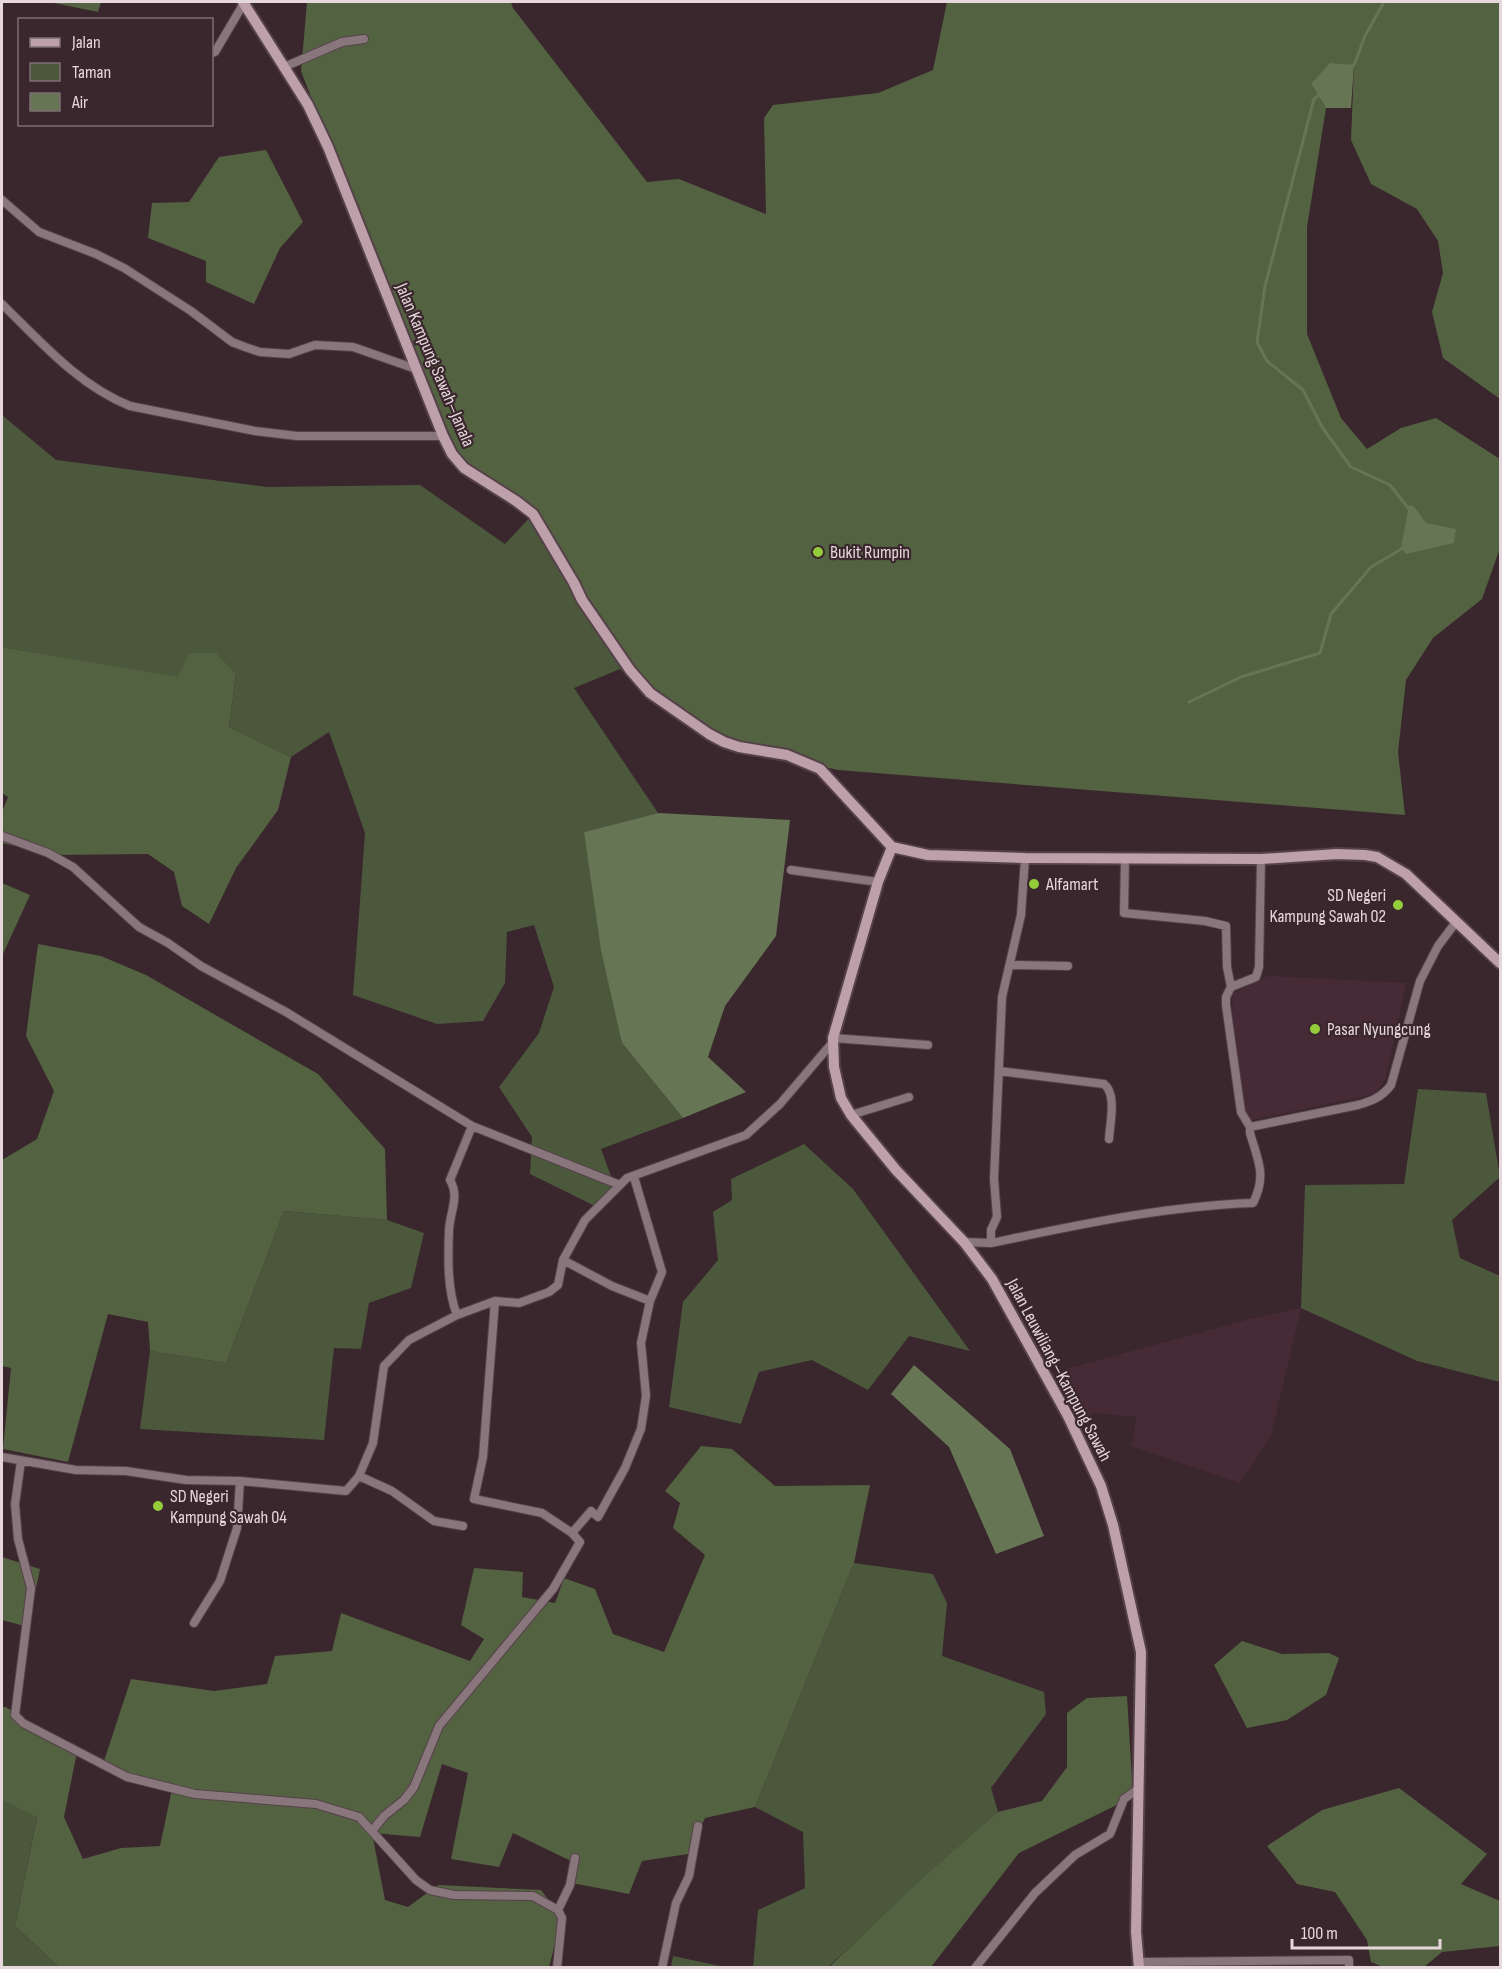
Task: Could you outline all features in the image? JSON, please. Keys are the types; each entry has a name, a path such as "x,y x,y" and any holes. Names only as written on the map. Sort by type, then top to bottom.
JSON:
{"main road":[{"name":"Jalan Kampung Sawah–Janala","path":"244,2 308,105 328,147 452,454 464,468 533,514 582,600 630,670 650,693 724,742 739,747 787,755 820,769 892,847"},
{"path":"892,847 928,855 1025,858 1262,859 1337,854 1377,857 1406,874 1500,962"},
{"name":"Jalan Leuwiliang–Kampung Sawah","path":"892,847 878,882 833,1041 834,1067 841,1098 851,1115 896,1170 964,1242 998,1289 1068,1416 1101,1486 1113,1525 1141,1652 1136,1932 1139,1965"}],"street":[{"path":"213,53 244,2"},
{"path":"284,67 342,42 364,39"},
{"path":"2,200 39,232 96,254 124,268 232,342 260,352 289,354 315,345 352,347 416,369"},
{"path":"2,304 79,378 113,399 130,406 255,431 297,436 443,436"},
{"path":"3,840 48,853 73,867 139,927 168,943 201,966 286,1012 472,1126 620,1185"},
{"path":"991,1243 991,1230 997,1217 994,1179 1002,997 1021,915 1025,858"},
{"path":"964,1242 991,1243 1161,1210 1253,1203 1261,1187 1261,1170 1250,1126 1240,1112 1226,1005 1226,997 1231,987 1227,967 1226,926 1205,921 1124,913 1125,858"},
{"path":"1231,987 1256,977 1259,967 1262,859"},
{"path":"791,870 878,882"},
{"path":"1250,1126 1358,1105 1375,1100 1386,1091 1391,1085 1420,981 1438,946 1456,922"},
{"path":"1010,965 1068,966"},
{"path":"2,1457 76,1470 126,1471 186,1480 240,1481 346,1491 359,1476 373,1443 384,1366 409,1340 457,1315 495,1301 519,1303 549,1292 558,1285 563,1260 585,1220 627,1178 746,1135 780,1104 833,1041 928,1045"},
{"path":"999,1071 1104,1084 1109,1088 1111,1095 1109,1139"},
{"path":"851,1115 909,1097"},
{"path":"457,1315 451,1300 449,1228 456,1190 450,1180 472,1126"},
{"path":"572,1533 591,1511 598,1517 625,1468 641,1429 646,1396 641,1343 650,1301 662,1272 633,1177"},
{"path":"563,1260 612,1286 650,1301"},
{"path":"372,1831 414,1787 439,1726 553,1588 580,1542 572,1533 542,1513 474,1499 483,1456 495,1301"},
{"path":"21,1461 15,1504 18,1539 31,1588 15,1715 23,1723 127,1777 195,1794 316,1804 358,1817 416,1880 430,1890 454,1895 533,1896 558,1910 562,1917 557,1968"},
{"path":"359,1476 392,1491 434,1521 463,1526"},
{"path":"194,1623 220,1581 237,1528 240,1481"},
{"path":"975,1968 1035,1893 1075,1855 1110,1834 1124,1799 1138,1789"},
{"path":"662,1968 676,1903 689,1876 698,1826"},
{"path":"558,1910 570,1885 575,1858"},
{"path":"1139,1965 1349,1960 1350,1968"}],"shaded area":[{"path":"49,2 101,2 98,12"},
{"path":"307,2 511,2 513,8 647,182 679,179 766,214 764,118 773,105 878,93 933,70 947,2 1500,2 1500,399 1443,358 1432,312 1443,273 1438,241 1417,209 1371,184 1351,140 1354,65 1311,84 1326,108 1307,227 1307,334 1341,418 1367,449 1401,428 1436,418 1500,459 1500,548 1482,599 1433,638 1406,680 1398,752 1405,815 838,770 752,750 686,724 620,669 533,514 480,478 446,445 301,71"},
{"path":"266,150 303,222 280,248 254,304 206,282 206,261 148,238 152,203 189,202 219,157"},
{"path":"2,647 178,677 189,653 216,653 236,674 229,727 291,757 278,810 236,868 209,924 182,906 174,872 148,854 53,855 2,843 2,812 8,797 2,793"},
{"path":"2,883 30,895 2,956"},
{"path":"38,944 101,956 146,975 318,1074 385,1149 387,1220 284,1211 226,1363 150,1351 148,1322 108,1314 68,1462 3,1449 11,1368 2,1366 2,1160 37,1139 54,1091 26,1036"},
{"name":"Pasar Nyungcung","path":"1268,976 1406,983 1386,1078 1375,1094 1247,1121 1235,1064 1232,994"},
{"path":"1301,1308 1271,1436 1240,1483 1131,1446 1137,1417 1096,1413 1076,1421 1055,1372 1250,1319"},
{"path":"701,1446 732,1449 775,1486 870,1485 854,1563 755,1807 705,1818 688,1854 642,1861 629,1894 572,1883 571,1861 513,1833 499,1867 451,1859 468,1773 442,1764 420,1837 372,1833 385,1900 408,1907 438,1885 541,1890 562,1917 549,1967 59,1967 15,1926 37,1817 2,1800 2,1707 6,1707 77,1752 64,1817 83,1859 121,1848 160,1846 172,1789 124,1777 103,1764 131,1679 214,1691 267,1684 275,1656 332,1651 341,1613 470,1661 484,1639 461,1625 474,1568 523,1572 522,1597 555,1603 564,1578 595,1589 613,1634 664,1652 705,1555 673,1528 680,1503 665,1491"},
{"path":"2,1557 40,1569 28,1627 2,1620"},
{"path":"1242,1641 1282,1654 1329,1653 1339,1658 1326,1695 1287,1720 1247,1728 1214,1665"},
{"path":"1127,1696 1133,1797 1019,1853 931,1967 828,1968 924,1877 998,1812 1042,1801 1067,1767 1067,1713 1087,1698"},
{"path":"1399,1788 1487,1854 1461,1884 1500,1901 1500,1946 1442,1952 1424,1967 1383,1967 1371,1962 1367,1940 1335,1892 1297,1884 1267,1846 1322,1810"}],"green space":[{"path":"2,415 56,460 267,487 420,485 505,544 533,514 620,669 574,688 658,813 584,832 622,1043 683,1118 601,1149 615,1187 595,1206 530,1174 532,1137 499,1087 539,1033 554,987 534,925 507,932 505,983 483,1021 437,1024 353,995 365,833 329,732 291,757 229,727 236,675 179,678 2,647"},
{"path":"1418,1089 1486,1093 1500,1177 1452,1220 1460,1258 1500,1276 1500,1382 1417,1361 1301,1308 1305,1185 1404,1184"},
{"path":"804,1144 853,1189 970,1351 909,1336 868,1390 812,1360 759,1372 741,1424 669,1407 683,1302 718,1260 713,1212 732,1200 731,1179"},
{"path":"284,1211 387,1220 424,1233 411,1288 369,1303 361,1349 334,1348 324,1440 140,1429 150,1351 226,1363"},
{"path":"854,1563 933,1574 947,1603 942,1656 1044,1692 1046,1714 991,1788 998,1812 828,1967 753,1968 758,1910 805,1888 803,1832 755,1807"},
{"path":"2,1800 37,1816 15,1926 59,1967 2,1968"},
{"path":"673,1956 725,1967 671,1967"}],"water":[{"path":"1330,63 1354,65 1351,108 1326,108 1311,84"},
{"path":"1409,505 1414,506 1426,523 1456,529 1454,543 1406,554 1401,548"},
{"path":"658,813 790,820 776,936 725,1006 708,1057 746,1092 683,1118 622,1043 601,950 584,832"},
{"path":"914,1365 1010,1449 1044,1536 996,1554 949,1447 891,1394"}],"waterway":[{"path":"1351,67 1384,2"},
{"path":"1321,93 1314,99 1265,286 1257,342 1267,361 1303,390 1322,427 1351,467 1390,485 1409,509"},
{"path":"1189,702 1241,677 1320,653 1331,614 1371,567 1403,548"}],"place":[{"name":"Bukit Rumpin","path":"818,552"},
{"name":"Alfamart","path":"1034,884"},
{"name":"SD Negeri Kampung Sawah 02","path":"1398,905"},
{"name":"Pasar Nyungcung","path":"1315,1029"},
{"name":"SD Negeri Kampung Sawah 04","path":"158,1506"}]}
